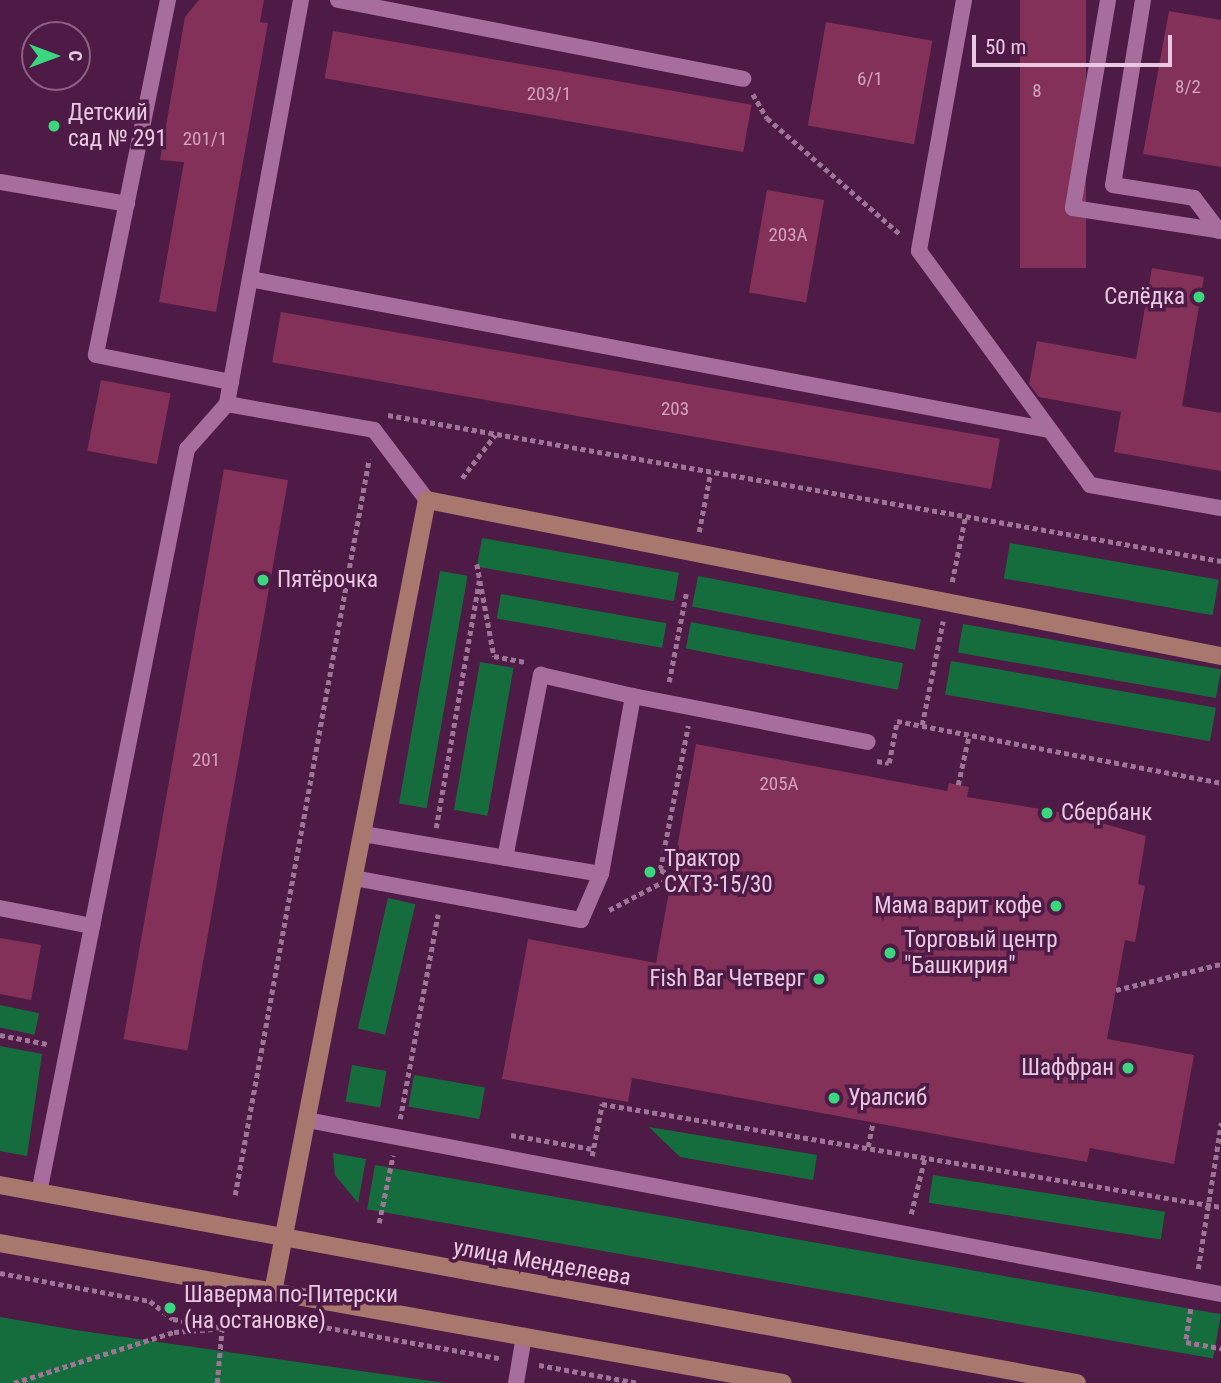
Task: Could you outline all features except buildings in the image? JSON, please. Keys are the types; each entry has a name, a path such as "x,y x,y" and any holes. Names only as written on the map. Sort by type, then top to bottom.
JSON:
{"main road":[{"path":"273,1292 427,500 1221,656"},
{"name":"улица Менделеева","path":"0,1185 283,1241 1077,1383"},
{"path":"0,1243 783,1383"}],"lane":[{"path":"168,0 96,355 231,382"},
{"path":"39,1193 187,449 227,404 301,0"},
{"path":"338,0 743,79"},
{"path":"964,0 919,251 1090,485 1221,508"},
{"path":"1108,0 1073,208 1220,231"},
{"path":"1143,0 1113,185 1194,198 1220,231"},
{"path":"0,181 127,204"},
{"path":"250,279 1049,430"},
{"path":"227,404 374,430 427,500"},
{"path":"505,858 541,676 868,742"},
{"path":"354,878 581,919 601,874 633,696"},
{"path":"363,834 601,874"},
{"path":"0,908 92,926"},
{"path":"307,1120 1221,1294"},
{"path":"516,1383 524,1336"}],"path":[{"path":"743,79 767,118 919,251"},
{"path":"235,1195 377,413 710,475 1221,561"},
{"path":"462,478 495,435"},
{"path":"698,533 710,475"},
{"path":"477,564 494,656 522,662"},
{"path":"433,846 480,577"},
{"path":"667,693 686,594"},
{"path":"862,758 888,763 897,721 1221,783"},
{"path":"600,914 672,877 660,870 688,725 701,727"},
{"path":"958,785 969,735"},
{"path":"379,1223 440,902"},
{"path":"1116,990 1221,964"},
{"path":"0,1035 69,1048"},
{"path":"588,1174 602,1104 1221,1207"},
{"path":"868,1147 873,1122"},
{"path":"1221,1123 1186,1342 1221,1348"},
{"path":"906,1234 925,1157"},
{"path":"0,1273 150,1301 173,1319 222,1328"},
{"path":"14,1383 174,1332 222,1328 268,1317 638,1383"},
{"path":"217,1383 222,1328"}],"green space":[{"path":"482,538 679,573 674,601 477,567"},
{"path":"1010,543 1219,580 1213,615 1004,578"},
{"path":"440,571 468,576 427,808 399,803"},
{"path":"698,576 921,619 915,650 692,606"},
{"path":"501,594 666,623 662,648 497,619"},
{"path":"691,622 903,663 898,690 686,649"},
{"path":"963,624 1221,669 1216,698 958,653"},
{"path":"951,661 1216,708 1210,741 945,694"},
{"path":"480,662 513,668 487,816 454,810"},
{"path":"388,898 415,904 385,1035 358,1029"},
{"path":"0,1005 39,1013 35,1035 0,1027"},
{"path":"0,1046 42,1054 27,1156 0,1151"},
{"path":"352,1065 386,1071 380,1108 346,1101"},
{"path":"414,1075 485,1088 479,1119 408,1107"},
{"path":"649,1127 817,1155 813,1180 680,1157"},
{"path":"333,1153 366,1159 358,1203 335,1175"},
{"path":"375,1165 1221,1314 1213,1358 367,1209"},
{"path":"933,1175 1165,1212 1161,1239 929,1203"},
{"path":"0,1317 75,1330 445,1383 0,1383"}],"place":[{"name":"Детский сад № 291","path":"54,126"},
{"name":"Селёдка","path":"1199,297"},
{"name":"Пятёрочка","path":"263,580"},
{"name":"Сбербанк","path":"1047,813"},
{"name":"Трактор СХТ3-15/30","path":"650,872"},
{"name":"Мама варит кофе","path":"1056,906"},
{"name":"Торговый центр \"Башкирия\"","path":"890,953"},
{"name":"Fish Bar Четверг","path":"819,979"},
{"name":"Шаффран","path":"1128,1068"},
{"name":"Уралсиб","path":"834,1098"},
{"name":"Шаверма по-Питерски (на остановке)","path":"170,1308"}]}
